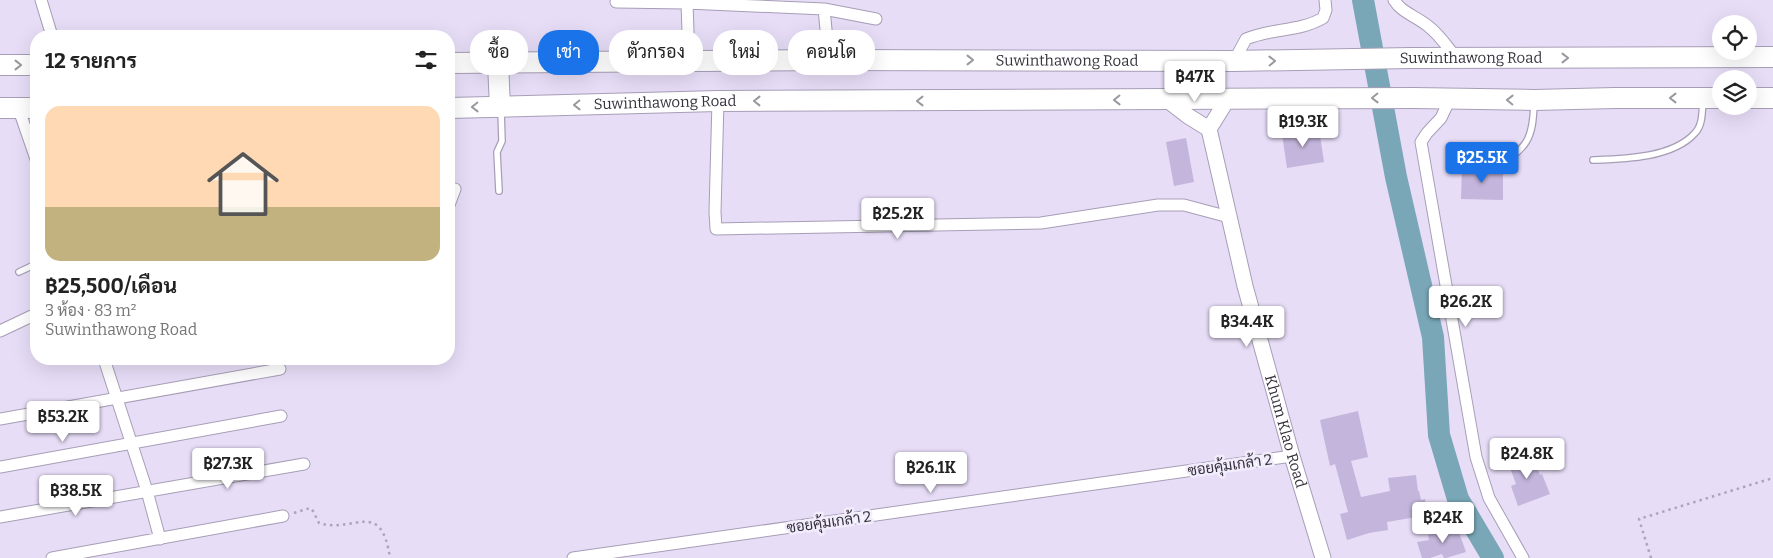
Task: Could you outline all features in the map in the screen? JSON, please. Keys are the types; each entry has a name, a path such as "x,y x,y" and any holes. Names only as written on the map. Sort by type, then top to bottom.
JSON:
{"highway":[{"name":"Suwinthawong Road","path":"875,60 1234,61 1411,58 1773,57"},
{"name":"Suwinthawong Road","path":"703,60 788,60"},
{"name":"Suwinthawong Road","path":"528,63 609,61"},
{"name":"Suwinthawong Road","path":"455,63 470,63"},
{"path":"0,65 30,65"},
{"path":"499,75 500,107"},
{"name":"Suwinthawong Road","path":"455,108 718,101 1712,98"},
{"path":"1757,98 1773,98"}],"main road":[{"path":"1166,100 1209,129 1228,100"},
{"name":"Khum Klao Road","path":"1209,129 1246,286 1292,456 1323,558"}],"street":[{"path":"41,0 50,30"},
{"path":"1234,61 1246,39 1265,32 1311,25 1323,18 1326,10 1324,0"},
{"path":"1394,0 1399,9 1427,24 1457,59"},
{"path":"616,2 824,9 876,19"},
{"path":"687,3 688,30"},
{"path":"824,9 826,30"},
{"path":"1450,99 1441,118 1421,142 1476,457 1489,498 1523,558"},
{"path":"718,101 714,212 716,229 1041,223 1070,220 1127,209 1184,204 1230,217"},
{"path":"18,108 30,143"},
{"path":"0,331 30,317"},
{"path":"106,365 147,491 160,539"},
{"path":"0,419 117,396 280,369"},
{"path":"0,467 281,416"},
{"name":"ซอยคุ้มเกล้า 2","path":"573,558 1292,456"},
{"path":"0,517 304,464"},
{"path":"52,558 283,516"}],"lane":[{"path":"1593,160 1636,158 1664,151 1683,143 1696,133 1712,98"},
{"path":"1494,168 1516,155 1524,147 1533,125 1534,100"},
{"path":"499,192 497,152 502,141 500,107"},
{"path":"19,272 30,267"}],"path":[{"path":"1651,558 1639,519 1773,478"},
{"path":"283,516 310,508 319,523 325,525 363,521 372,522 381,528 389,549 390,558"}],"building":[{"path":"1319,129 1324,162 1287,168 1282,134"},
{"path":"1186,138 1194,182 1174,186 1166,142"},
{"path":"1462,168 1489,168 1494,173 1503,168 1503,200 1461,199"},
{"path":"1358,411 1368,457 1351,461 1361,497 1390,491 1388,478 1416,475 1418,491 1421,500 1425,499 1428,515 1387,522 1388,530 1369,533 1347,540 1340,514 1348,512 1335,464 1330,466 1320,420"},
{"path":"1532,453 1540,475 1542,474 1550,494 1518,506 1511,486 1516,484 1508,462"},
{"path":"1456,524 1466,552 1446,558 1442,554 1430,558 1422,558 1417,542 1429,540 1428,535"}],"waterway":[{"path":"1363,0 1396,177 1433,337 1439,435 1458,499 1493,558"}]}
